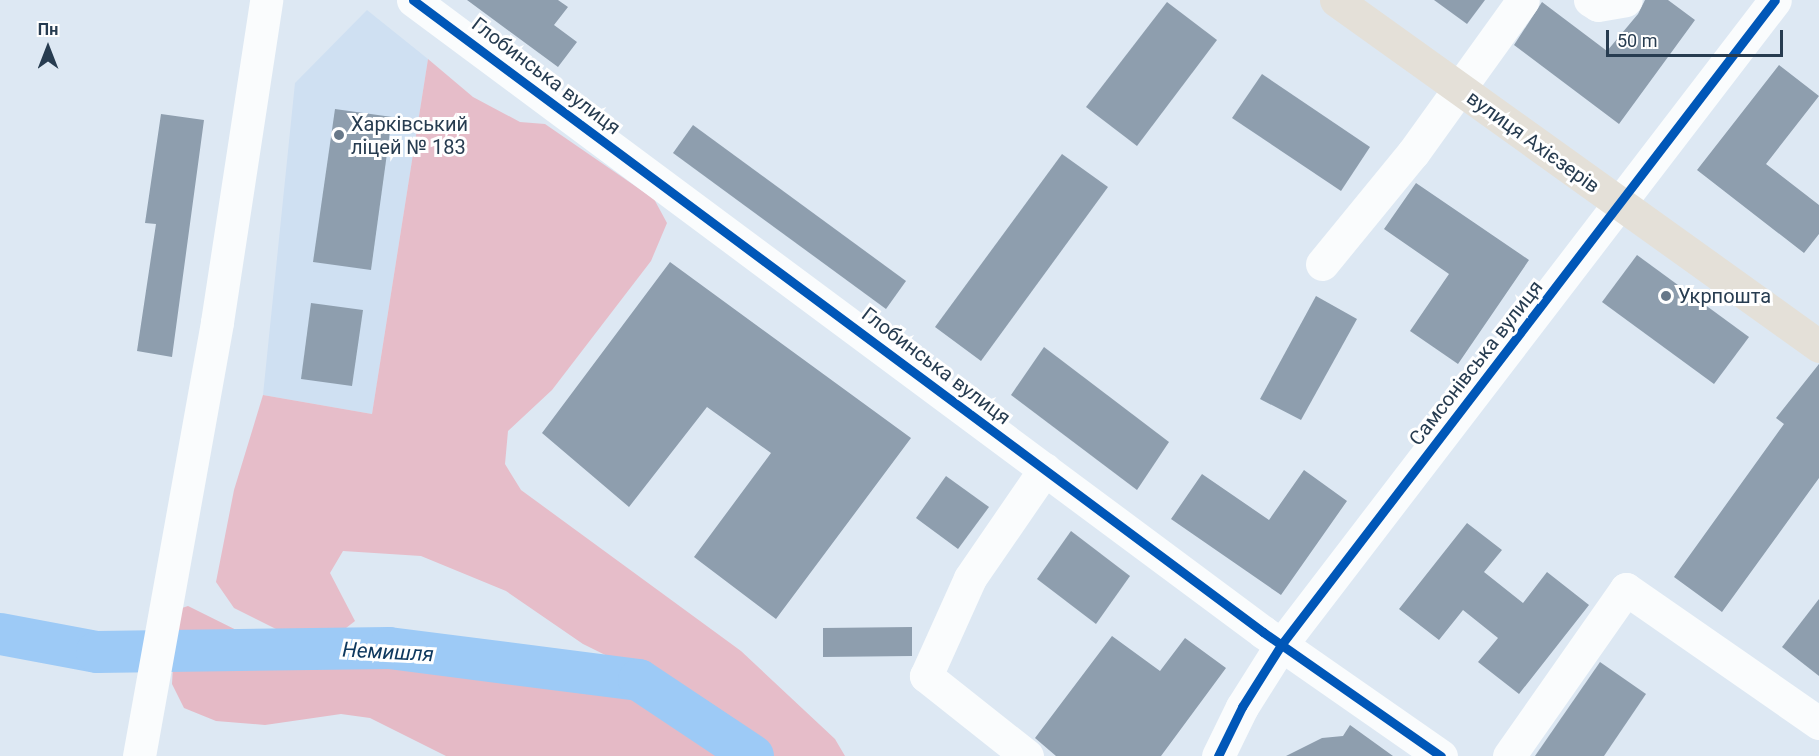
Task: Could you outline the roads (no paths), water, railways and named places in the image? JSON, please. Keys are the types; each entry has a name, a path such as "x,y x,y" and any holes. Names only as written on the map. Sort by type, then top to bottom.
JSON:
{"main road":[{"name":"вулиця Ахієзерів","path":"1336,0 1620,206 1819,346"}],"street":[{"path":"140,756 156,652 217,322 266,0"},
{"name":"Глобинська вулиця","path":"413,0 1281,645 1441,756"},
{"path":"1322,264 1460,89 1523,0"},
{"path":"1590,0 1598,5 1626,0"},
{"name":"Самсонівська вулиця","path":"1218,756 1242,707 1281,645 1620,206 1774,0"},
{"path":"1027,756 926,676 970,578 1045,469"},
{"path":"1509,756 1626,589 1819,723"}],"waterway":[{"name":"Немишля","path":"0,634 97,652 389,648 639,680 753,756"}],"place":[{"name":"Харківський ліцей № 183","path":"339,135"},
{"name":"Укрпошта","path":"1666,296"}]}
